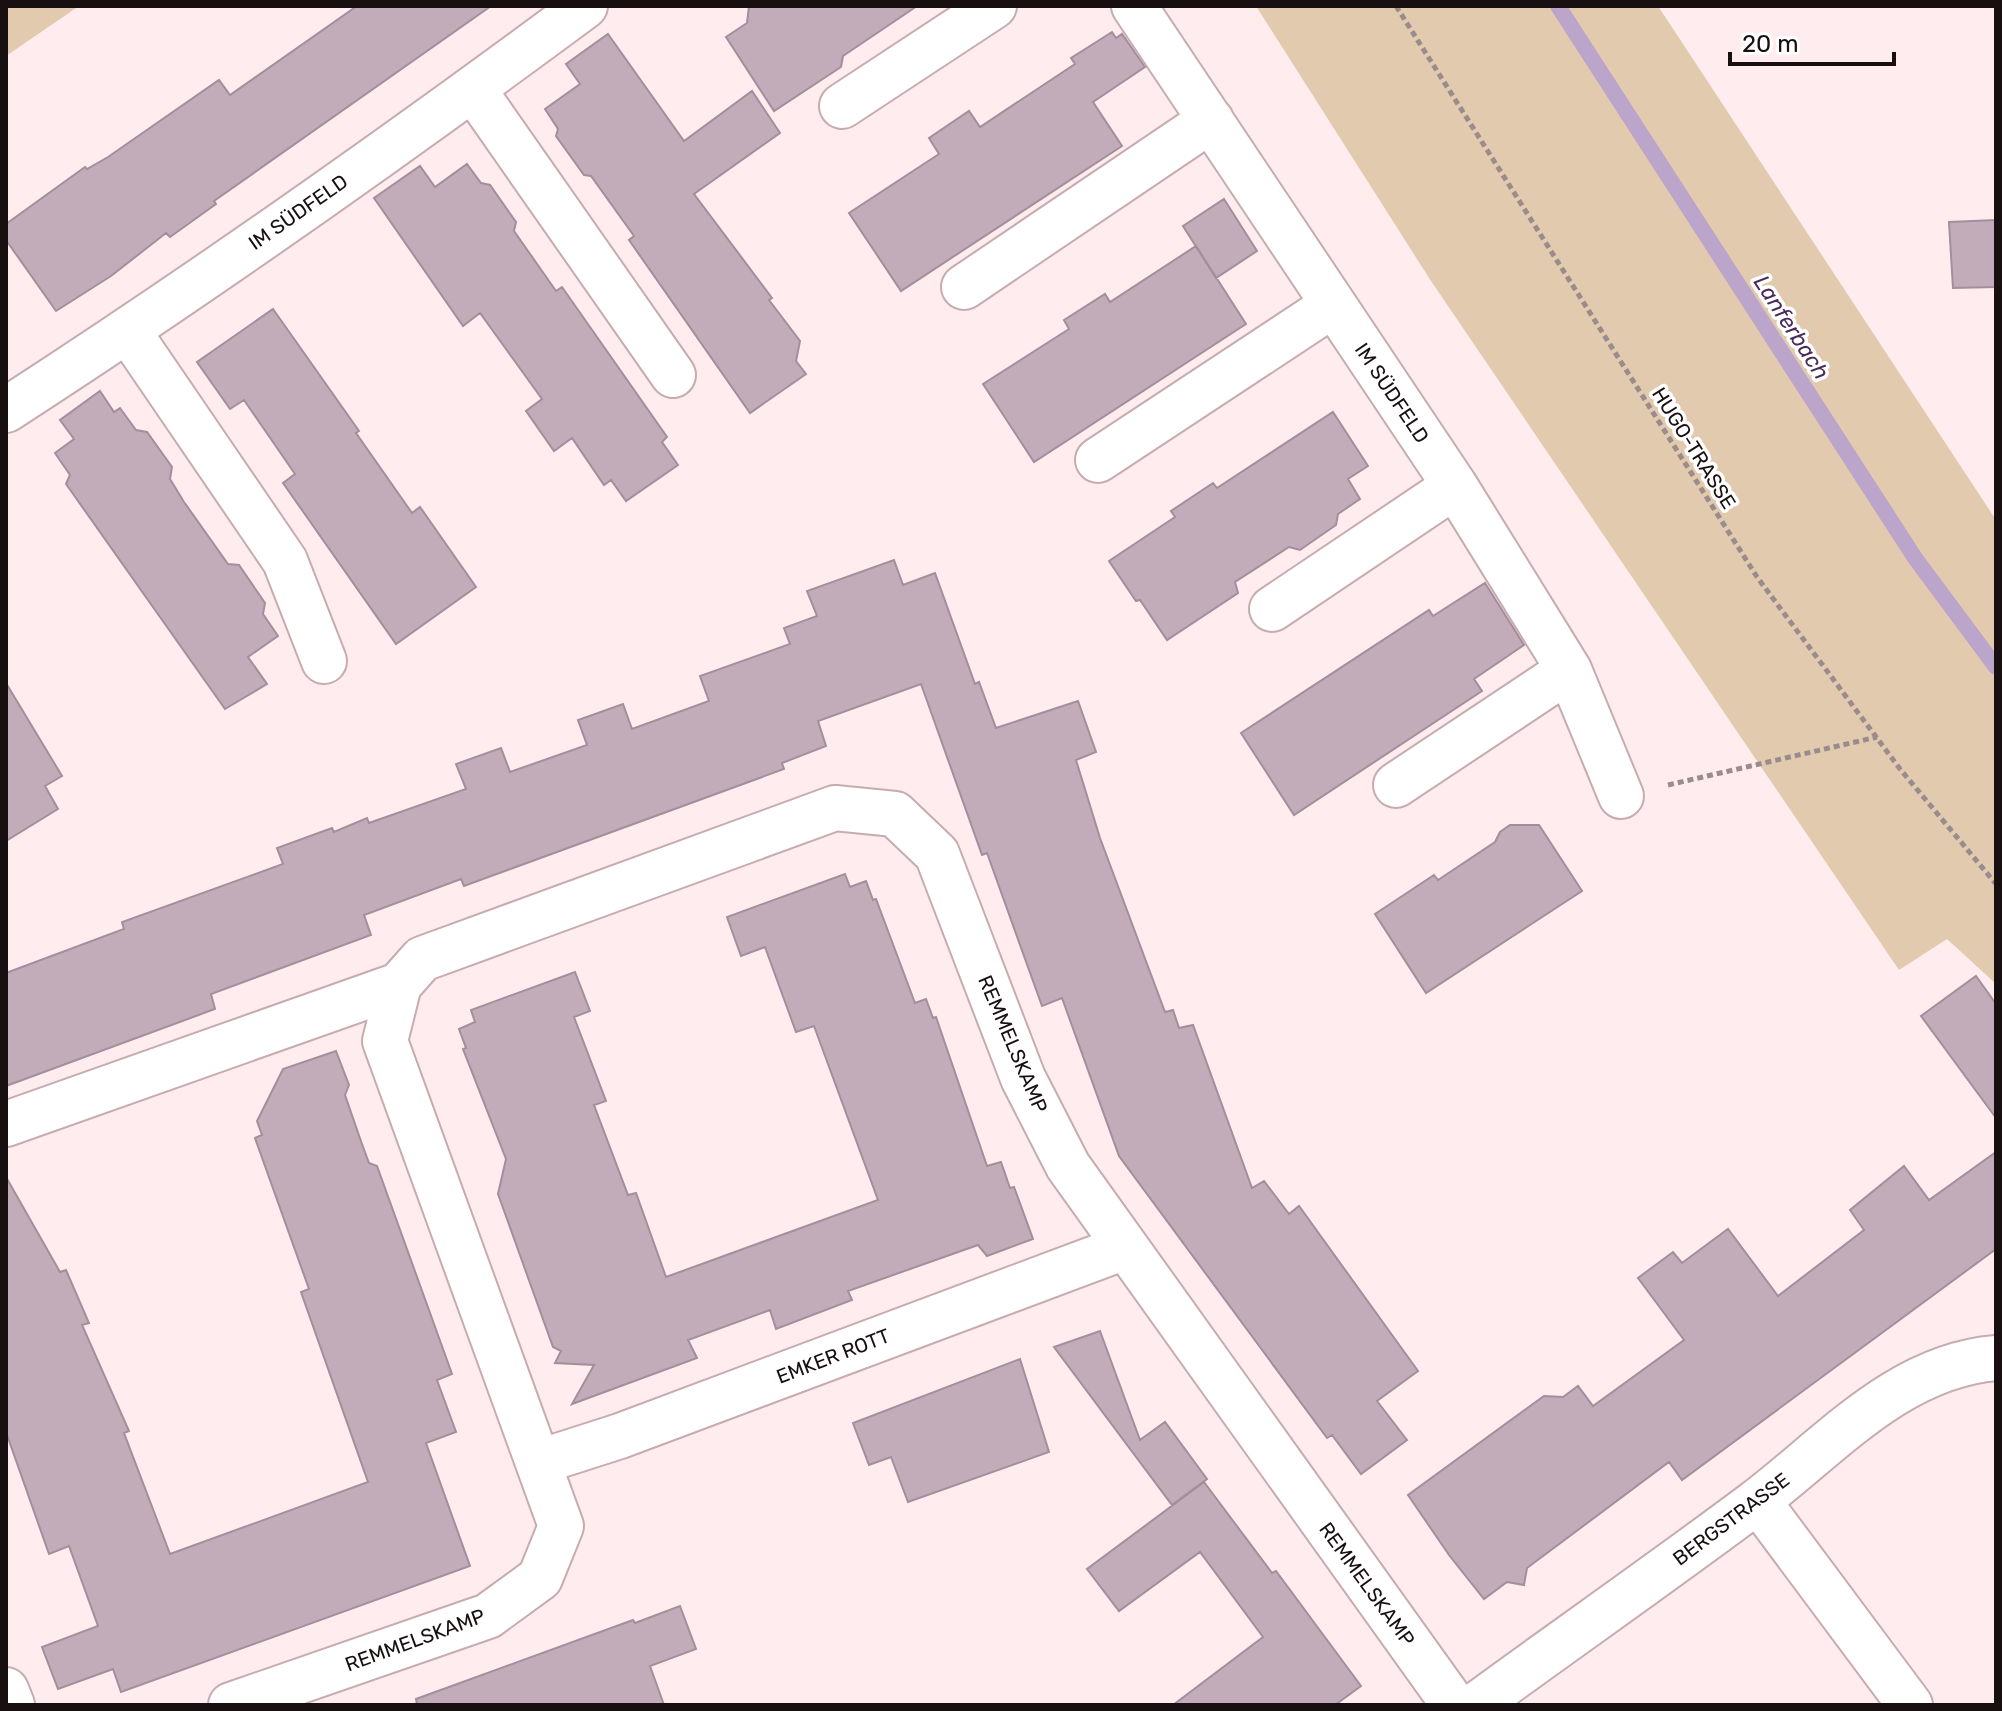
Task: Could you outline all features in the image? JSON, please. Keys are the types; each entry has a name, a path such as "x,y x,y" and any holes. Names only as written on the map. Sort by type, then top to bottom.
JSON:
{"street":[{"name":"IM SÜDFELD","path":"6,410 128,331 473,89 585,6"},
{"path":"842,106 994,6"},
{"name":"IM SÜDFELD","path":"1134,6 1455,486 1569,670 1621,796"},
{"path":"473,89 673,375"},
{"path":"964,287 1211,120"},
{"path":"1098,460 1333,305"},
{"path":"128,331 285,561 324,661"},
{"path":"1272,609 1455,486"},
{"path":"1396,785 1569,670"},
{"name":"REMMELSKAMP","path":"231,1705 488,1616 540,1578 561,1526 385,1041 399,985 422,959 835,808 895,814 937,854 1023,1078 1068,1166 1454,1705"},
{"name":"REMMELSKAMP","path":"6,1124 399,985"},
{"name":"EMKER ROTT","path":"539,1462 620,1436 1125,1247"},
{"name":"BERGSTRASSE","path":"1476,1705 1758,1501 1890,1395 1932,1373 1981,1359 1996,1358"},
{"path":"1758,1501 1910,1705"},
{"path":"6,1690 12,1705"}],"path":[{"name":"HUGO-TRASSE","path":"1396,6 1757,577 1900,769 1996,884"},
{"path":"1621,796 1877,737"}],"shaded area":[{"path":"6,6 79,6 6,56"},
{"path":"1256,6 1658,6 1996,520 1996,984 1947,939 1899,970 1431,281"}],"building":[{"path":"357,6 491,6 214,201 216,204 170,237 166,233 111,276 56,311 6,240 6,224 85,167 87,169 108,157 219,80 230,95"},
{"path":"749,6 917,6 843,56 841,67 774,111 726,37 747,23"},
{"path":"1112,32 1116,38 1122,34 1145,67 1093,102 1122,146 901,291 849,213 939,154 929,138 969,111 980,127 1075,64 1071,58"},
{"path":"608,34 684,141 752,91 780,133 694,194 772,298 769,300 800,341 796,361 806,374 750,413 629,240 634,236 591,176 584,175 556,136 558,129 545,109 580,84 566,64"},
{"path":"467,164 481,183 490,185 516,222 514,231 556,291 562,287 667,437 662,442 678,465 626,501 611,480 604,485 572,438 554,451 526,411 542,399 480,313 463,326 374,198 420,166 435,187"},
{"path":"1224,199 1257,251 1216,278 1183,226"},
{"path":"1996,220 1996,287 1953,288 1949,222"},
{"path":"1196,246 1246,324 1034,462 983,384 1069,329 1064,320 1105,294 1110,302"},
{"path":"273,309 412,513 420,507 476,587 396,644 283,483 295,474 244,400 230,409 197,362"},
{"path":"100,391 114,412 120,408 136,430 147,432 172,467 170,479 184,502 228,564 239,565 265,603 263,614 278,636 248,657 267,684 225,709 66,484 70,475 55,453 74,439 60,420"},
{"path":"1333,412 1368,466 1348,479 1360,499 1338,514 1336,525 1300,550 1289,547 1235,582 1238,593 1167,640 1109,561 1175,517 1171,511 1213,483 1217,488"},
{"path":"894,560 903,585 935,573 975,684 979,682 996,728 1078,701 1096,752 1076,760 1100,838 1165,1012 1173,1010 1179,1028 1193,1025 1252,1188 1264,1181 1289,1214 1299,1206 1418,1371 1377,1401 1407,1440 1361,1474 1332,1435 1327,1438 1119,1156 1062,998 1042,1006 987,853 982,855 921,684 818,721 826,746 782,763 784,769 464,886 461,879 364,915 371,935 211,994 215,1009 6,1086 6,973 124,929 122,922 283,864 277,848 332,828 334,832 367,818 369,823 466,789 456,764 501,748 510,772 587,745 578,720 623,704 632,729 709,701 700,676 790,644 784,628 817,616 807,591"},
{"path":"1485,583 1524,645 1474,679 1482,691 1294,815 1241,733 1429,610 1433,616"},
{"path":"6,683 62,776 45,786 58,809 6,841"},
{"path":"1510,825 1539,825 1582,891 1426,993 1375,914 1434,875 1438,880 1495,842 1500,832"},
{"path":"845,874 850,887 866,881 873,900 876,899 915,1003 926,999 933,1018 936,1017 987,1166 1001,1162 1010,1188 1014,1187 1033,1239 987,1256 978,1245 848,1291 852,1300 776,1329 770,1310 688,1340 697,1358 572,1404 594,1365 555,1363 561,1351 553,1347 498,1194 506,1159 463,1049 466,1048 459,1029 475,1022 471,1010 575,972 590,1011 574,1017 606,1101 594,1105 628,1195 636,1193 666,1277 878,1200 814,1026 796,1032 765,947 741,956 727,917"},
{"path":"1976,976 1996,1004 1996,1118 1921,1016"},
{"path":"336,1051 349,1085 345,1095 362,1144 369,1163 377,1166 452,1374 437,1380 456,1432 426,1443 470,1566 121,1692 113,1669 58,1689 42,1647 98,1626 69,1546 49,1554 6,1432 6,1177 60,1272 66,1270 89,1323 82,1325 129,1431 124,1433 170,1554 368,1482 301,1292 309,1289 255,1138 262,1135 257,1121 283,1069"},
{"path":"1996,1152 1996,1249 1682,1480 1669,1462 1527,1568 1524,1585 1507,1582 1484,1599 1408,1495 1544,1396 1563,1397 1578,1386 1593,1406 1684,1340 1638,1278 1673,1252 1682,1263 1728,1229 1778,1296 1864,1230 1850,1210 1904,1166 1929,1200"},
{"path":"1100,1331 1140,1440 1165,1422 1207,1479 1172,1505 1054,1347"},
{"path":"1020,1359 1049,1452 908,1502 891,1457 869,1465 853,1423"},
{"path":"1204,1482 1272,1573 1276,1571 1361,1686 1335,1705 1173,1705 1263,1637 1200,1552 1119,1611 1087,1569"},
{"path":"680,1606 696,1649 650,1666 664,1705 417,1705 416,1699 633,1620 635,1623"}],"waterway":[{"name":"Lanferbach","path":"1558,6 1915,558 1996,667"}]}
